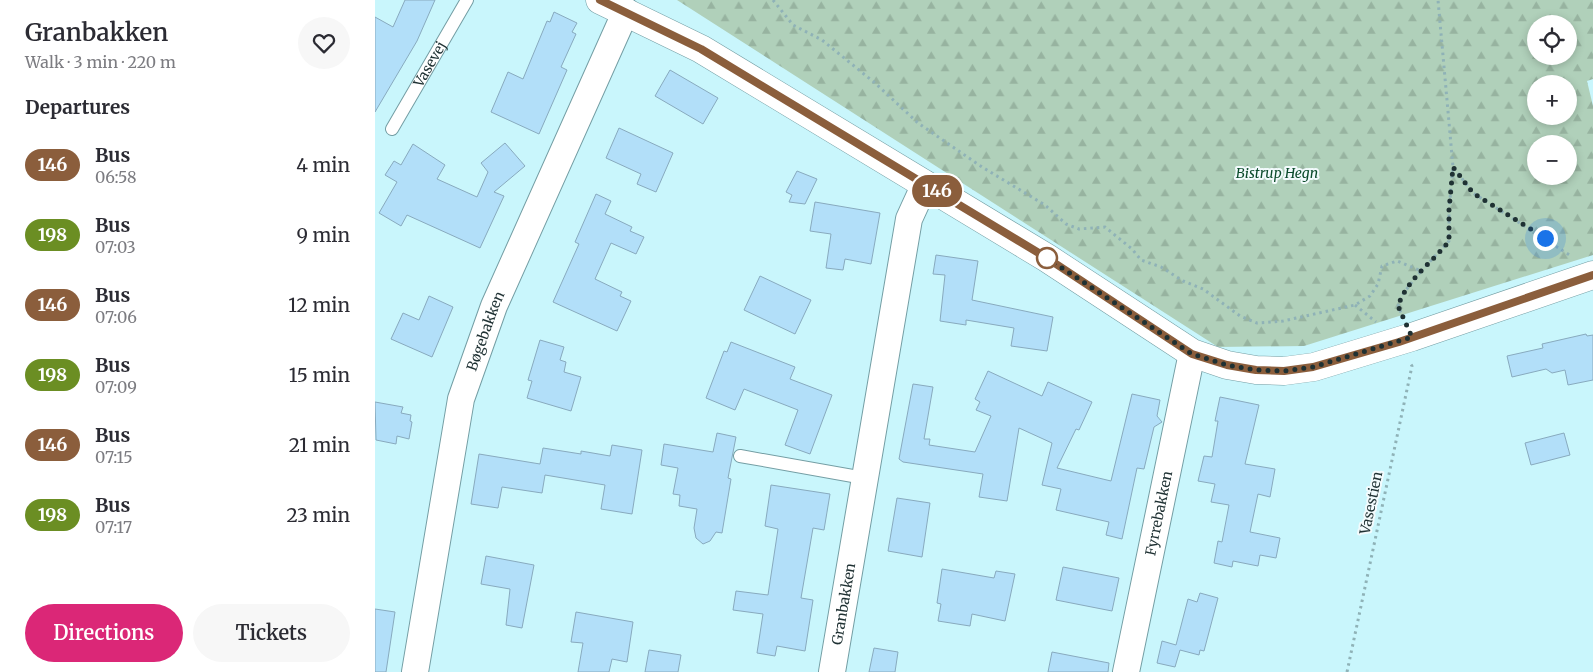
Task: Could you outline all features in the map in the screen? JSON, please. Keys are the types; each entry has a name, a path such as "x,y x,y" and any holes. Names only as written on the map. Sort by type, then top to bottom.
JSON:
{"street":[{"path":"600,0 701,49 1064,269 1192,354 1227,365 1256,370 1284,371 1313,367 1406,340 1584,267"},
{"name":"Bøgebakken","path":"415,672 461,399 494,306 626,11"},
{"name":"Granbakken","path":"832,672 909,220 925,184"},
{"name":"Fyrrebakken","path":"1126,672 1192,354"}],"lane":[{"name":"Vasevej","path":"392,129 467,0"},
{"path":"740,456 864,478"}],"path":[{"path":"773,0 793,25 822,40 875,83 917,123 982,167 1045,205 1065,224 1079,228 1105,227 1132,248 1141,260 1161,267 1183,281 1203,289 1240,316 1257,323 1283,321 1344,309 1355,305 1370,296 1378,284 1382,266 1397,261 1421,271 1449,241 1449,210 1453,167 1438,0"},
{"path":"1453,167 1473,193 1584,267"},
{"name":"Vasestien","path":"1347,672 1412,366 1398,306 1402,295 1421,271"}],"green space":[{"name":"Bistrup Hegn","path":"677,0 1593,0 1593,79 1587,81 1593,106 1593,255 1304,346 1218,347"}],"building":[{"path":"405,0 435,0 417,41 375,112 375,17 393,27"},
{"path":"554,12 577,23 572,32 576,34 561,67 567,70 539,134 491,112 508,72 523,79 547,21 550,22"},
{"path":"670,70 718,98 703,124 655,96"},
{"path":"619,128 673,153 656,192 637,184 641,174 606,158"},
{"path":"505,143 525,166 494,192 504,196 480,248 407,215 401,226 379,213 397,182 385,175 394,161 401,165 413,144 445,165 437,179 477,197 488,172 481,163"},
{"path":"797,171 817,179 805,204 789,202 792,195 786,192"},
{"path":"596,194 611,201 605,214 632,227 630,231 644,237 636,254 611,243 595,279 622,292 620,296 631,301 617,331 553,302 579,244 575,242"},
{"path":"815,202 880,213 871,264 845,259 843,270 826,268 831,234 810,231"},
{"path":"936,255 978,261 972,300 1053,317 1047,351 1011,346 1014,328 966,320 966,325 940,321 945,275 933,274"},
{"path":"760,276 811,300 795,334 744,310"},
{"path":"429,296 453,307 432,357 391,339 403,313 419,320"},
{"path":"1586,334 1587,336 1593,335 1593,380 1568,385 1565,370 1552,373 1546,369 1512,377 1507,356 1543,348 1542,344"},
{"path":"540,340 564,347 560,360 566,362 564,372 581,377 571,411 527,398 532,381 528,380"},
{"path":"731,342 795,367 790,379 832,395 810,454 785,445 798,410 744,389 735,410 706,398 724,351 727,352"},
{"path":"988,371 1042,396 1048,382 1092,402 1079,430 1076,429 1057,468 1111,481 1132,394 1160,400 1157,416 1162,422 1154,427 1144,469 1137,468 1122,539 1106,535 1109,522 1056,510 1061,489 1042,485 1052,443 1019,428 1007,501 979,497 983,474 903,462 899,459 913,384 933,387 924,439 930,439 929,445 975,452 991,416 976,410 980,402 975,399"},
{"path":"1220,397 1259,405 1245,464 1275,469 1270,497 1258,494 1250,532 1280,538 1276,558 1260,555 1258,566 1233,561 1232,567 1214,563 1218,541 1222,542 1229,505 1211,502 1215,484 1198,481 1204,456 1212,457 1218,421 1215,421"},
{"path":"375,402 403,407 401,413 411,415 410,421 412,422 409,439 397,436 396,444 376,440"},
{"path":"717,433 736,437 728,478 731,479 722,533 716,532 710,541 703,544 696,538 694,528 697,509 679,506 680,495 673,494 678,468 661,465 664,444 713,452"},
{"path":"1564,433 1570,455 1531,465 1525,443"},
{"path":"612,445 642,450 632,514 601,509 605,485 545,475 542,493 502,487 498,508 471,504 479,454 540,464 543,448 581,454 581,451 610,456"},
{"path":"771,485 830,494 824,530 813,528 801,598 813,600 805,651 777,646 775,656 757,653 763,614 733,610 736,591 768,595 778,529 765,526"},
{"path":"897,498 930,503 922,557 888,551"},
{"path":"486,556 534,565 522,628 506,625 510,589 481,584"},
{"path":"1063,567 1119,578 1112,611 1056,600"},
{"path":"942,569 994,578 996,571 1015,574 1005,621 972,614 970,626 938,621 941,604 937,603"},
{"path":"1200,593 1218,598 1204,651 1200,650 1199,655 1180,650 1175,667 1157,663 1162,641 1176,645 1188,599 1197,602"},
{"path":"375,609 395,612 386,672 375,672"},
{"path":"576,612 633,622 627,662 612,659 609,672 578,672 583,643 571,642"},
{"path":"874,648 898,652 895,672 869,672"},
{"path":"649,650 681,655 678,672 645,672"},
{"path":"1052,652 1109,663 1108,672 1048,672"}],"bus line":[{"name":"146","path":"600,0 701,49 1047,258 1192,354 1227,365 1256,370 1284,371 1313,367 1399,342 1593,275"}],"route":[{"path":"1047,258 1192,354 1227,365 1256,370 1284,371 1313,367 1412,337 1398,306 1402,295 1449,241 1449,210 1453,167 1473,193 1545,238"}]}
